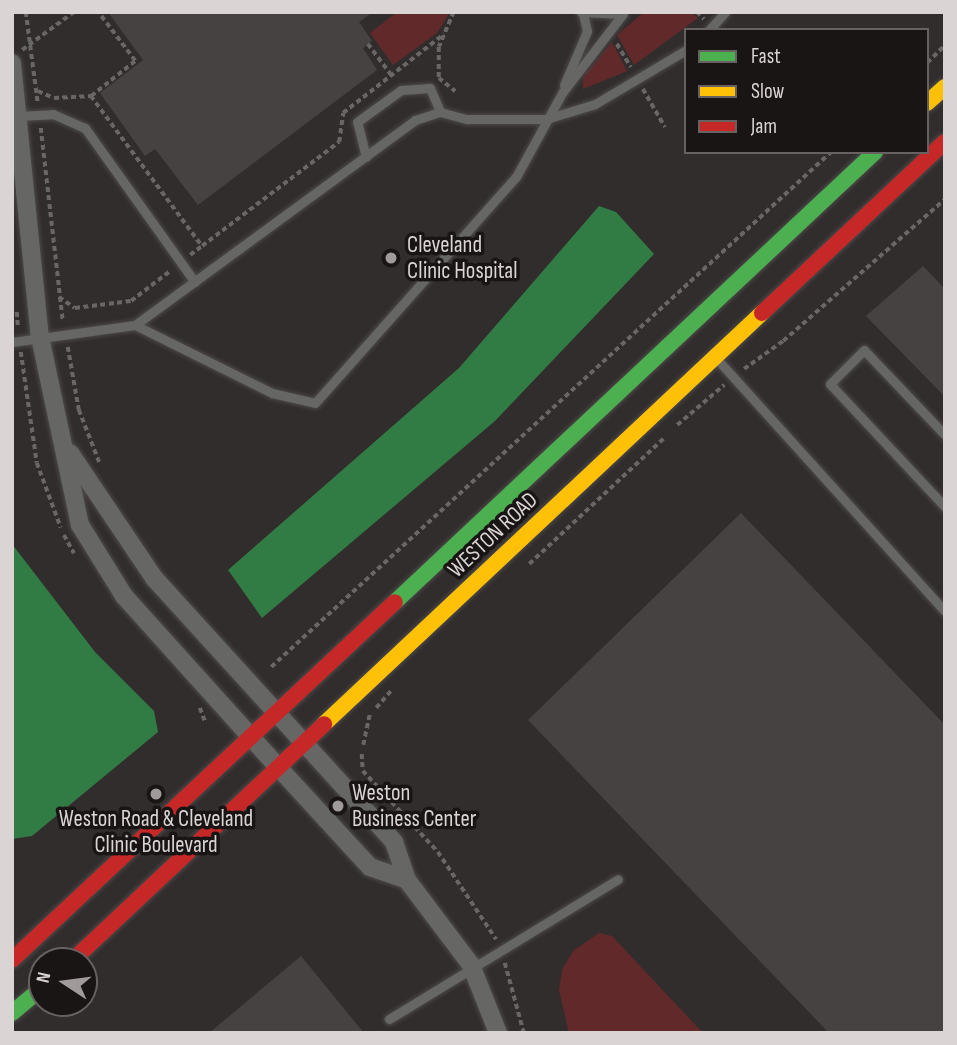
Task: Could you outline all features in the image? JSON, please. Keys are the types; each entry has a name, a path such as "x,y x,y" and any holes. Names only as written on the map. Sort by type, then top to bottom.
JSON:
{"main road":[{"path":"929,101 945,87"},
{"name":"WESTON ROAD","path":"87,947 945,142"},
{"name":"WESTON ROAD","path":"12,960 873,154"},
{"path":"12,1013 28,1000"}],"street":[{"path":"12,60 40,337 66,447 79,525 107,573 370,867 407,880"},
{"path":"66,447 154,578 394,842 407,880 471,965 498,1033"}],"lane":[{"path":"711,28 725,12"},
{"path":"562,93 587,31 582,13 625,13"},
{"path":"135,325 272,393 315,402 476,227 516,177 562,93 625,13"},
{"path":"12,342 65,332 135,325 415,121 440,112 467,119 546,120 596,104 684,51"},
{"path":"366,157 357,122 401,90 430,88 440,112"},
{"path":"18,117 64,116 85,128 195,282"},
{"path":"945,435 864,351 830,384 945,507"},
{"path":"715,358 945,611"},
{"path":"389,1019 471,965 618,879"}],"path":[{"path":"26,12 32,43 59,298 79,410 105,476"},
{"path":"12,60 74,12"},
{"path":"37,90 54,98 92,96 135,61 98,12"},
{"path":"454,12 444,34 439,78 455,91"},
{"path":"59,298 75,308 131,301 339,142 343,113 444,34"},
{"path":"368,44 391,74"},
{"path":"929,62 945,45"},
{"path":"92,96 202,246"},
{"path":"271,667 829,154"},
{"path":"516,574 734,377 945,199"},
{"path":"363,745 368,715 389,698 394,679"},
{"path":"362,754 363,771 438,852 500,948 524,1033"}],"shaded area":[{"path":"397,12 450,12 437,33 393,65 370,33"},
{"path":"644,12 692,12 698,18 634,65 617,35"},
{"path":"612,42 627,71 583,89 583,77"},
{"path":"599,206 616,212 654,254 495,421 262,618 228,570 459,368"},
{"path":"12,544 95,652 154,711 158,732 32,836 12,839"},
{"path":"599,933 612,936 703,1033 569,1033 559,990 562,970 573,951"}],"building":[{"path":"108,12 373,12 359,22 372,41 363,48 377,70 198,205 155,149 145,156 100,93 143,60"},
{"path":"923,266 945,289 945,397 866,316"},
{"path":"741,513 945,725 945,1033 829,1033 528,720"},
{"path":"301,956 364,1033 209,1033"}],"traffic: fast":[{"path":"395,602 873,154"},
{"path":"12,1013 28,1000"}],"traffic: slow":[{"path":"929,101 945,87"},
{"path":"324,724 762,313"}],"traffic: jam":[{"path":"762,313 945,142"},
{"path":"12,960 395,602"},
{"path":"87,947 324,724"}],"place":[{"name":"Cleveland Clinic Hospital","path":"391,258"},
{"name":"Weston Road & Cleveland Clinic Boulevard","path":"156,794"},
{"name":"Weston Business Center","path":"338,806"}]}
